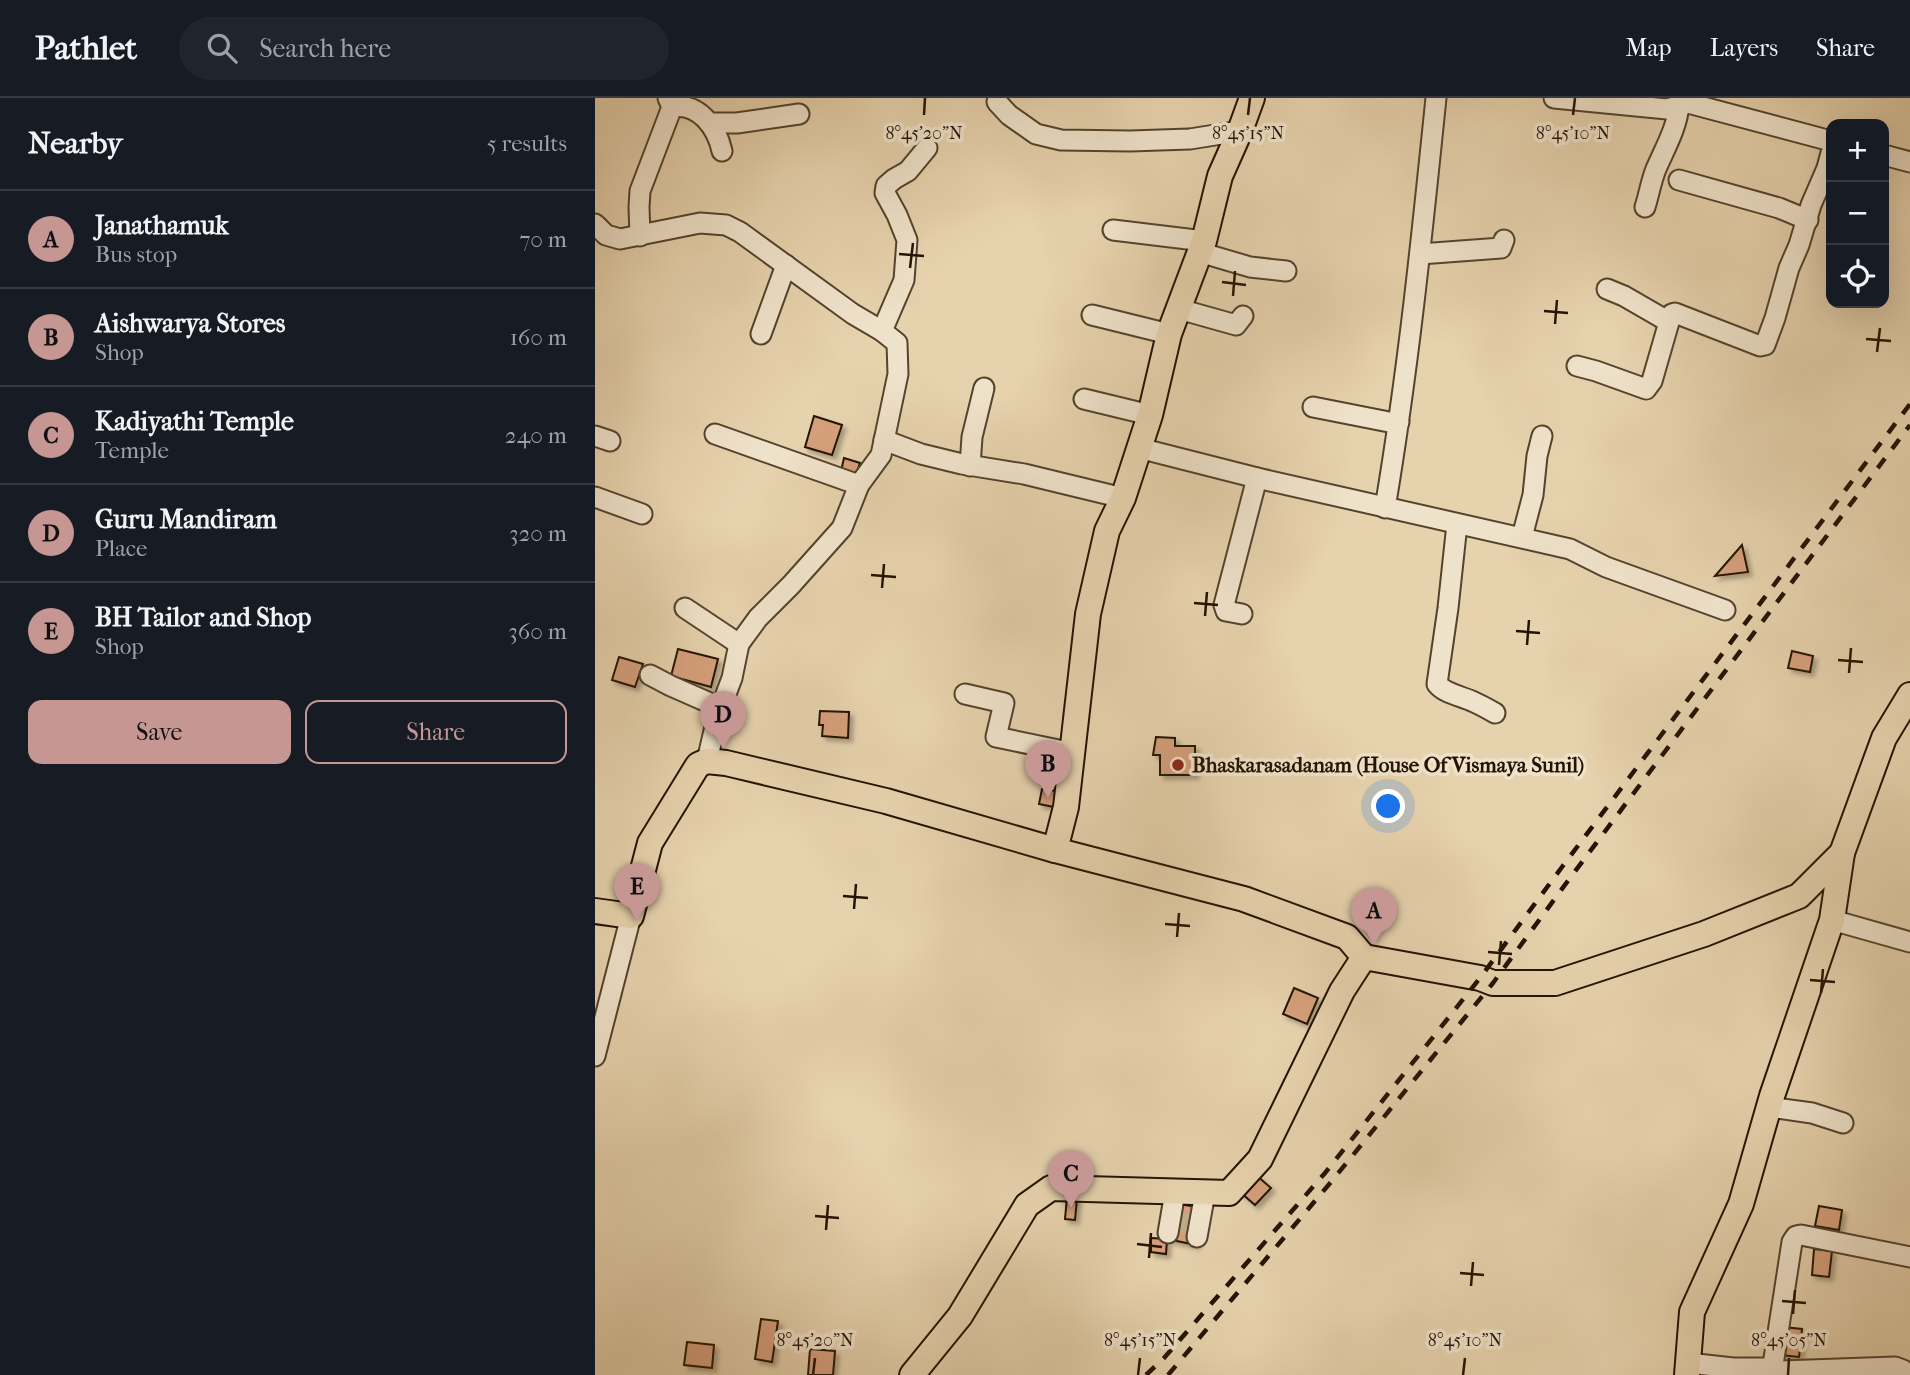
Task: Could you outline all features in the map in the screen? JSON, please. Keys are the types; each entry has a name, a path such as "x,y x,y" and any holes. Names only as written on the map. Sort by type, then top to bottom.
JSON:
{"main road":[{"path":"1055,850 1066,807 1088,614 1107,531 1123,498 1150,415 1169,334 1201,246 1220,176 1252,98"},
{"path":"1688,1369 1692,1312 1741,1204 1769,1107 1832,920 1842,853 1884,738 1910,695"},
{"path":"595,911 631,916 650,843 698,765 707,761 886,800 1055,850 1244,899 1347,937 1364,957 1481,978 1493,983 1555,983 1704,934 1799,896 1842,853"},
{"path":"912,1375 960,1315 1027,1205 1051,1188 1229,1194 1260,1159 1342,991 1364,957"}],"street":[{"path":"1385,508 1399,422 1420,254 1436,98"},
{"path":"1554,98 1667,109 1688,103 1826,140"},
{"path":"997,102 1009,115 1036,134 1061,140 1191,139 1240,131"},
{"path":"640,236 640,191 678,103 699,113 710,123 722,151"},
{"path":"1645,207 1657,169 1678,120 1679,105"},
{"path":"710,123 737,123 799,114"},
{"path":"883,331 904,279 907,240 885,192 885,186 908,171 927,148"},
{"path":"1889,156 1910,162"},
{"path":"1577,366 1646,389 1652,381 1669,322 1675,313 1760,346 1765,345 1789,268 1826,170"},
{"path":"1679,180 1779,208 1808,220"},
{"path":"595,224 602,232 615,238 629,238 700,223 726,225 740,232 897,343 898,374 881,455 859,485 842,528 758,618 739,644 732,678 707,761"},
{"path":"1114,230 1201,246 1250,267 1286,271"},
{"path":"1420,254 1501,248 1504,240"},
{"path":"761,334 786,265"},
{"path":"1607,289 1669,322"},
{"path":"1179,309 1236,325 1243,316"},
{"path":"1091,315 1169,334"},
{"path":"970,466 972,436 984,388"},
{"path":"1084,398 1150,415"},
{"path":"1313,407 1399,422"},
{"path":"715,434 859,485"},
{"path":"1522,537 1542,436"},
{"path":"884,440 921,454 970,466 1024,474 1123,498"},
{"path":"1139,448 1385,508 1570,549 1606,567 1725,610"},
{"path":"1242,614 1226,611 1224,605 1257,478"},
{"path":"595,497 642,514"},
{"path":"1457,524 1437,684 1444,690 1495,713"},
{"path":"685,608 739,644"},
{"path":"650,674 721,708"},
{"path":"965,694 1004,703 996,737 1073,753"},
{"path":"595,1056 631,916"},
{"path":"1832,920 1910,942"},
{"path":"1769,1107 1812,1113 1843,1123"},
{"path":"1168,1233 1175,1192"},
{"path":"1197,1237 1205,1193"},
{"path":"1772,1366 1775,1362 1796,1236 1910,1257"},
{"path":"1688,1369 1772,1366 1779,1371 1905,1370"}],"building":[{"path":"814,416 842,425 832,455 805,447"},
{"path":"844,458 860,463 856,475 841,471"},
{"path":"1742,545 1748,572 1715,576"},
{"path":"678,649 718,659 711,687 671,676"},
{"path":"1792,651 1813,656 1810,672 1788,668"},
{"path":"619,657 643,664 635,687 612,680"},
{"path":"820,711 849,712 848,738 822,736 823,725 819,725"},
{"name":"Bhaskarasadanam (House Of Vismaya Sunil)","path":"1156,737 1175,738 1175,746 1195,746 1195,775 1160,775 1160,755 1153,755"},
{"path":"1042,789 1057,791 1054,807 1039,804"},
{"path":"1294,988 1318,998 1307,1024 1283,1014"},
{"path":"1256,1175 1271,1188 1255,1205 1240,1192"},
{"path":"1067,1197 1077,1198 1075,1220 1065,1219"},
{"path":"1174,1203 1202,1208 1196,1245 1167,1239"},
{"path":"1819,1206 1842,1210 1839,1230 1815,1226"},
{"path":"1151,1238 1167,1239 1166,1254 1151,1252"},
{"path":"1814,1249 1832,1251 1829,1277 1812,1275"},
{"path":"761,1319 778,1321 772,1362 755,1359"},
{"path":"1783,1327 1802,1329 1799,1357 1781,1355"},
{"path":"687,1342 714,1345 712,1368 684,1365"},
{"path":"810,1349 835,1351 833,1375 808,1375"}],"tunnel":[{"path":"1170,1221 1199,1225"}],"railway":[{"path":"1146,1375 1164,1358 1325,1173 1480,978 1910,404"},
{"path":"1168,1375 1331,1182 1493,983 1910,425"}],"place":[{"name":"Guru Mandiram","path":"723,749"},
{"name":"Bhaskarasadanam (House Of Vismaya Sunil)","path":"1178,765"},
{"name":"Aishwarya Stores","path":"1048,798"},
{"name":"BH Tailor and Shop","path":"637,921"},
{"name":"Janathamuk","path":"1374,945"},
{"name":"Kadiyathi Temple","path":"1071,1208"}]}
